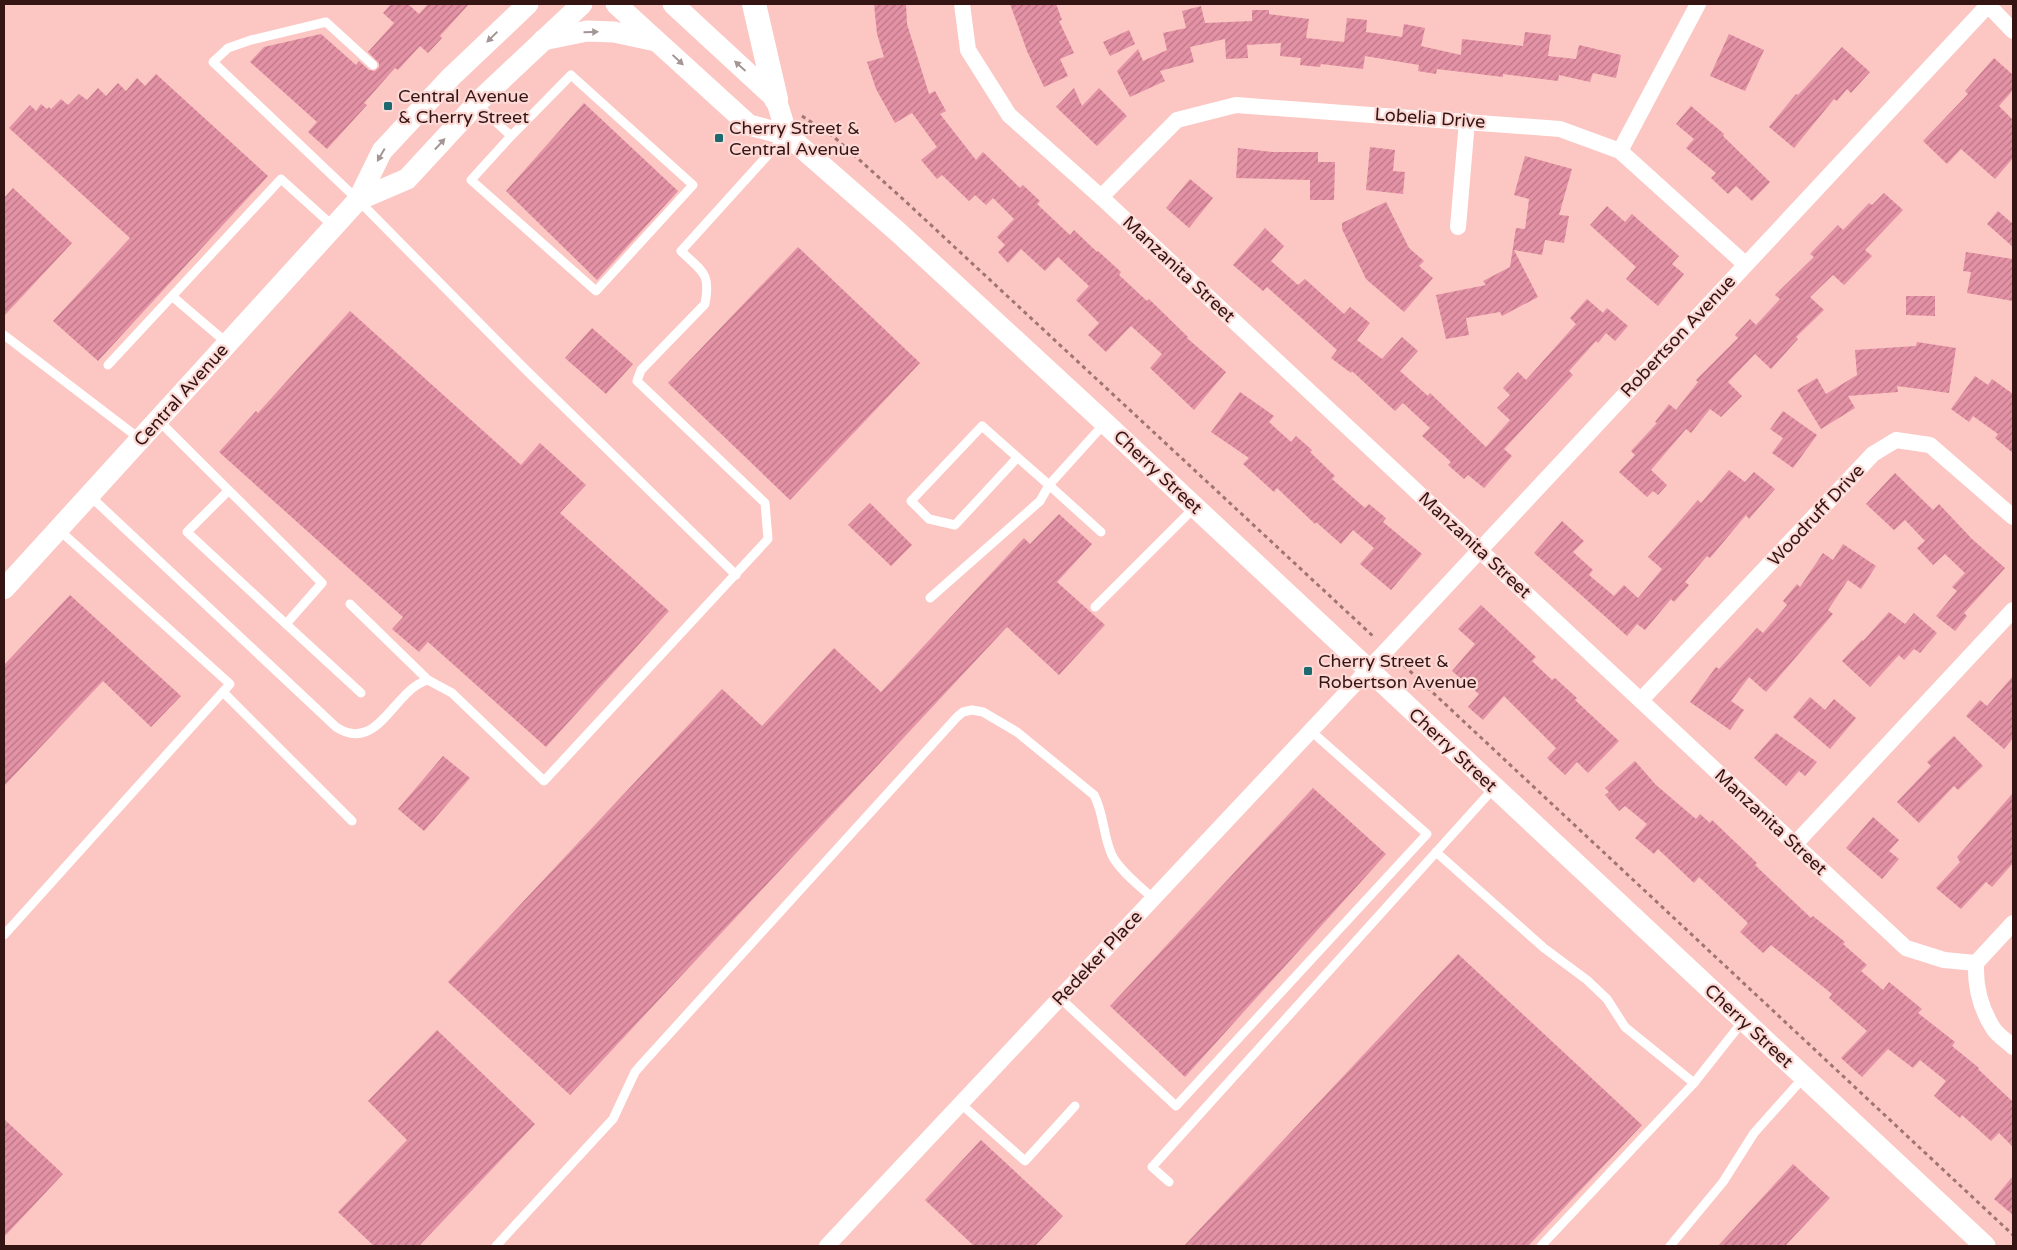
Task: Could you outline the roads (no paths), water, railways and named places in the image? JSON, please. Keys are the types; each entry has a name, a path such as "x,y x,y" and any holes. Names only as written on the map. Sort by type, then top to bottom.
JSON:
{"main road":[{"path":"754,4 776,99"}],"street":[{"name":"Central Avenue","path":"358,200 406,179 477,104 582,4"},
{"name":"Cherry Street","path":"616,4 749,125 787,134 898,232 1105,423 1985,1246"},
{"path":"673,4 776,99 787,134"},
{"name":"Manzanita Street","path":"962,4 968,50 1009,115 1102,197 1906,948 1944,960 1976,963"},
{"path":"1620,151 1698,4"},
{"path":"1988,5 2013,31"},
{"name":"Robertson Avenue","path":"1368,670 1988,5"},
{"name":"Central Avenue","path":"6,584 358,200 382,151 451,77 524,6"},
{"path":"543,40 587,31 614,32 657,41"},
{"name":"Lobelia Drive","path":"1102,197 1177,120 1236,104 1560,129 1620,151 1745,264"},
{"path":"1458,227 1467,121"},
{"name":"Woodruff Drive","path":"1641,700 1873,454 1896,440 1930,445 2013,517"},
{"path":"1795,844 2013,610"},
{"name":"Redeker Place","path":"826,1246 1368,670"},
{"path":"2013,923 1976,963 1975,980 1979,998 1993,1029 2013,1047"}],"lane":[{"path":"373,65 326,22 251,40 228,48 213,62 358,200 540,384 736,575"},
{"path":"571,75 693,185 596,291 471,180 511,136 571,75"},
{"path":"477,104 511,136"},
{"path":"350,604 428,680 452,693 544,781 736,575 768,538 765,504 637,381 641,370 705,304 708,289 706,275 681,251 787,134"},
{"path":"108,365 281,179 334,227"},
{"path":"173,297 227,344"},
{"path":"4,335 140,439"},
{"path":"158,420 322,583 286,624"},
{"path":"930,598 1040,501 1049,485 1105,423"},
{"path":"1017,458 955,525 929,519 911,501 982,426 1101,532"},
{"path":"228,491 187,532 361,693"},
{"path":"89,495 336,727 345,732 357,734 366,732 378,724 416,685 428,680"},
{"path":"1096,607 1195,507"},
{"path":"4,935 230,684 58,529"},
{"path":"223,692 352,822"},
{"path":"496,1246 613,1119 641,1065 957,717 964,712 972,710 983,712 1017,732 1094,795 1101,807 1114,858 1135,883 1153,898"},
{"path":"1060,998 1176,1106 1427,834 1311,731"},
{"path":"1169,1182 1152,1167 1494,788"},
{"path":"1436,852 1544,948 1587,980 1607,999 1626,1027 1694,1084"},
{"path":"1541,1246 1694,1084 1744,1021"},
{"path":"1670,1246 1723,1182 1754,1133 1804,1077"},
{"path":"961,1104 1025,1161 1075,1106"}],"place":[{"name":"Central Avenue & Cherry Street","path":"388,106"},
{"name":"Cherry Street & Central Avenue","path":"719,138"},
{"name":"Cherry Street & Robertson Avenue","path":"1308,671"}]}
